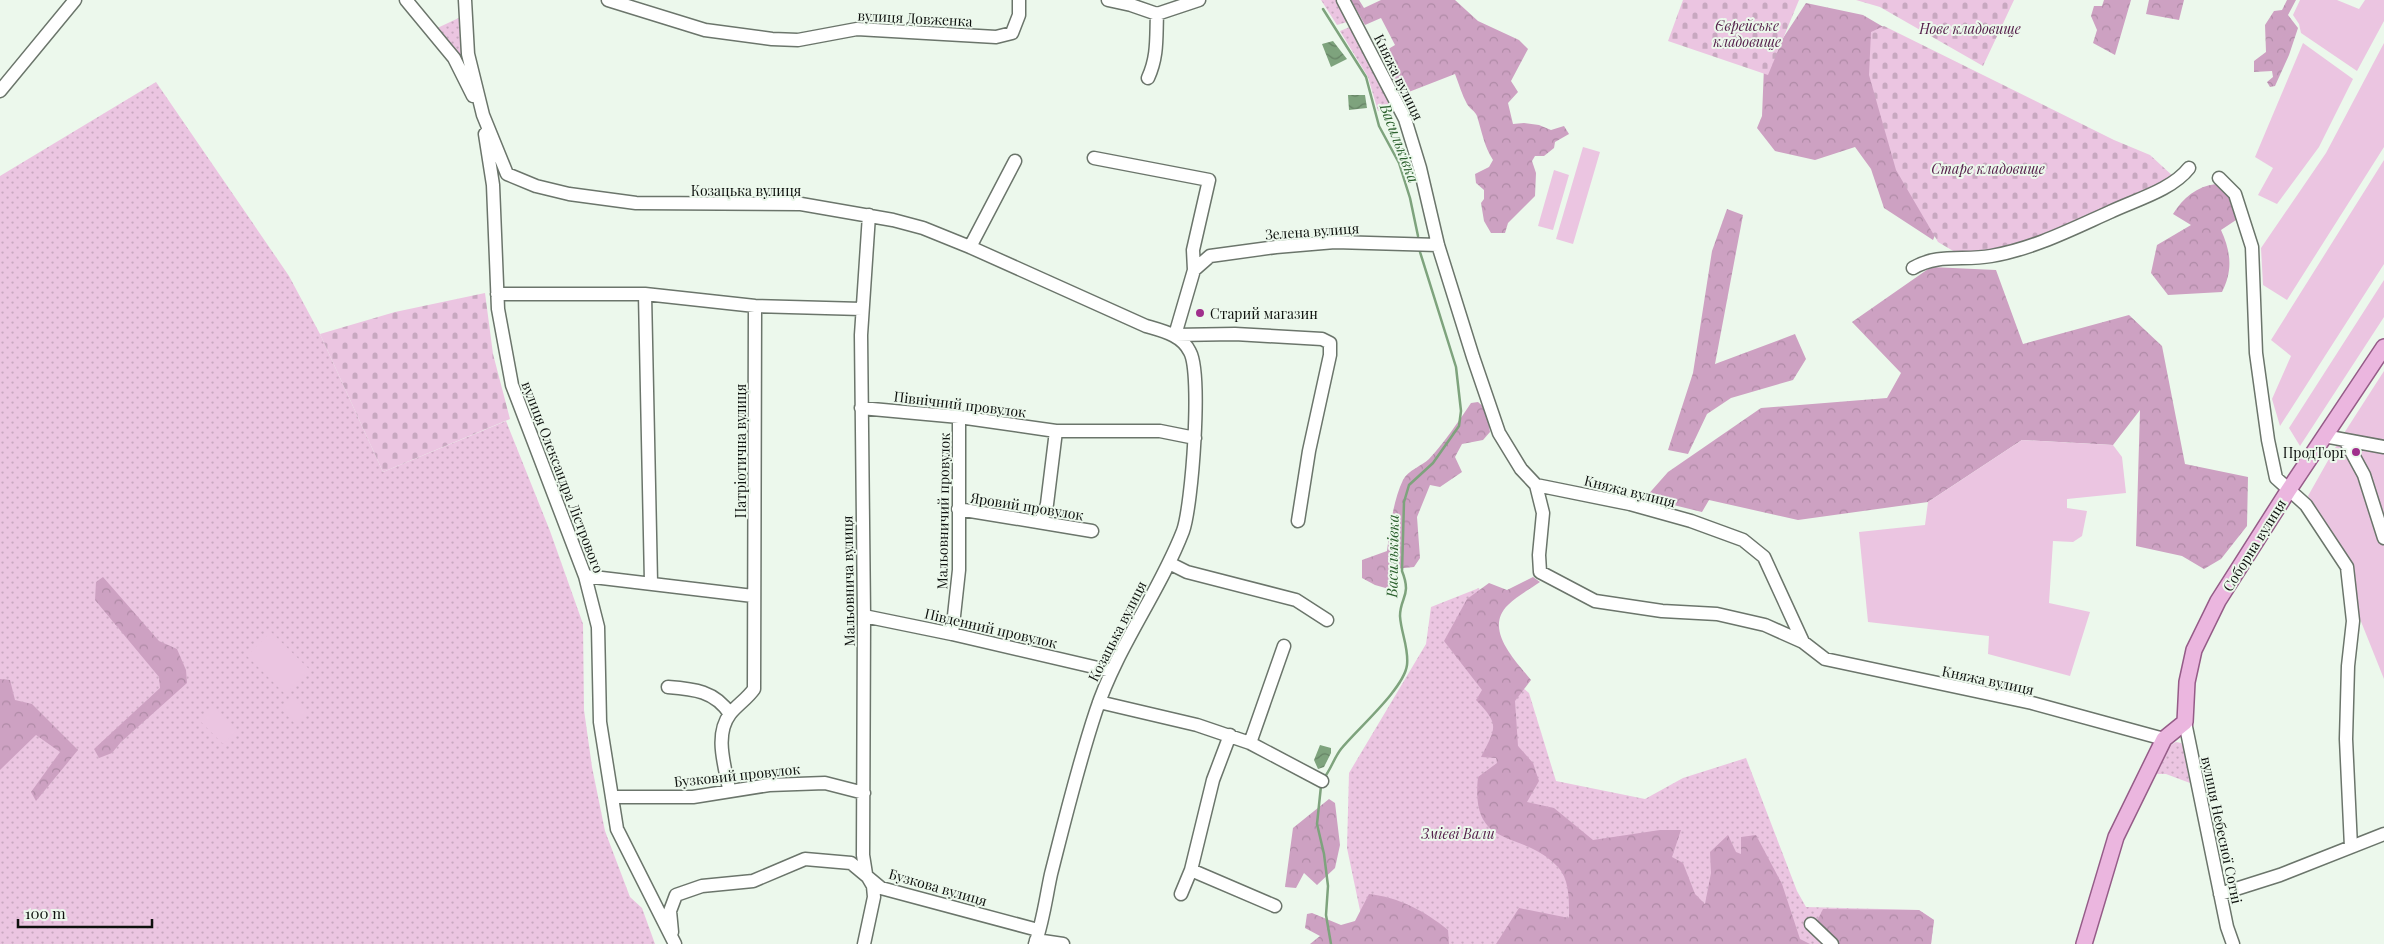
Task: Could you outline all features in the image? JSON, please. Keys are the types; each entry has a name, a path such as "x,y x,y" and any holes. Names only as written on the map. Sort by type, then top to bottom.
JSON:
{"main road":[{"path":"2288,491 2384,347"},
{"name":"Соборна вулиця","path":"2185,722 2187,682 2194,650 2218,601 2288,491"},
{"path":"2084,944 2116,837 2164,740 2185,722"}],"street":[{"path":"0,91 75,0"},
{"name":"вулиця Олександра Лістрового","path":"406,0 454,58 482,115 493,185 497,294 512,385 586,576 598,627 600,722 617,829 674,941"},
{"path":"465,0 468,54 482,115 507,174"},
{"name":"вулиця Довженка","path":"608,0 705,30 772,39 798,40 857,29 996,37 1012,33 1019,15 1018,0"},
{"path":"1108,0 1131,5 1157,14 1199,0"},
{"name":"Княжа вулиця","path":"1343,0 1405,119 1420,168 1438,245 1499,433 1521,470 1536,484 1630,504 1743,540 1764,557 1803,642 1825,659 2032,703 2164,740"},
{"path":"1148,78 1155,63 1158,45 1157,14"},
{"path":"454,58 460,62 466,60 468,54"},
{"path":"1094,158 1208,180 1193,250 1194,270 1175,335 1235,334 1322,339 1330,343 1330,355 1309,451 1298,521"},
{"path":"970,247 1014,161"},
{"path":"1913,268 1936,259 1991,256 2033,244 2131,203 2182,177 2189,168"},
{"path":"493,185 496,174 501,170 507,174"},
{"name":"Козацька вулиця","path":"507,174 536,186 569,194 636,204 801,204 869,215 923,228 970,247 1146,326 1175,335 1190,351 1196,377 1195,438 1184,528 1169,563 1111,671 1099,702 1072,792 1036,938"},
{"path":"2219,178 2235,194 2252,246 2256,353 2268,440 2276,478 2288,491"},
{"name":"Мальовнича вулиця","path":"864,944 874,897 873,886 866,874 863,855 864,616 861,408 862,309 869,215"},
{"name":"Зелена вулиця","path":"1194,270 1210,256 1276,247 1335,242 1438,245"},
{"path":"497,294 645,294 755,306 862,309"},
{"path":"645,294 651,582"},
{"name":"Патріотична вулиця","path":"729,790 721,750 722,731 730,714 746,700 754,689 755,306"},
{"name":"Північний провулок","path":"861,408 959,418 1056,431 1160,431 1195,438"},
{"name":"Мальовничий провулок","path":"952,634 960,570 958,510 959,418"},
{"path":"1041,522 1047,504 1056,431"},
{"path":"2324,436 2384,446"},
{"path":"2345,440 2364,475 2384,538"},
{"path":"1536,484 1543,513 1539,556 1540,572 1595,601 1626,607 1718,614 1765,625 1803,642"},
{"name":"Соборна вулиця","path":"2288,491 2306,505 2347,567 2353,622 2348,666 2346,739 2351,847"},
{"name":"Яровий провулок","path":"958,510 1092,531"},
{"path":"1169,563 1187,572 1296,600 1327,620"},
{"path":"586,576 651,582 753,596"},
{"name":"Південний провулок","path":"864,616 952,634 1111,671"},
{"path":"1250,743 1284,646"},
{"path":"668,686 707,692 723,703 730,714"},
{"path":"1099,702 1230,735 1250,743 1322,781"},
{"name":"вулиця Небесної Сотні","path":"2185,722 2227,927 2233,944"},
{"path":"1181,894 1190,870 1212,780 1230,735"},
{"name":"Бузковий провулок","path":"612,797 693,797 770,785 825,783 864,793"},
{"path":"2220,894 2280,875 2384,834"},
{"name":"Бузкова вулиця","path":"674,941 670,912 676,895 702,886 753,880 805,859 851,863 881,888 1036,938 1063,944"},
{"path":"1190,870 1275,906"},
{"path":"1811,924 1832,944"}],"green space":[{"path":"1321,0 1337,0 1347,22 1337,25"},
{"path":"1351,0 1359,0 1364,8 1381,0 1455,0 1478,21 1519,40 1528,49 1511,81 1518,92 1508,103 1513,124 1539,125 1551,130 1564,126 1569,134 1555,142 1554,148 1544,156 1535,156 1532,161 1536,173 1535,196 1508,223 1505,233 1491,233 1484,221 1481,203 1484,199 1484,190 1476,183 1475,174 1489,167 1493,160 1485,144 1477,116 1467,104 1455,74 1401,95 1380,54 1395,45 1381,18 1365,25"},
{"name":"Єврейське кладовище","path":"1683,0 1799,0 1768,75 1668,41"},
{"name":"Нове кладовище","path":"1856,0 2014,0 1983,66 1880,7"},
{"path":"2104,0 2131,0 2115,55 2093,43 2097,30 2091,16 2094,6 2102,6"},
{"path":"2149,0 2184,0 2179,20 2146,14"},
{"path":"2287,0 2296,0 2288,15 2298,28 2289,55 2275,86 2270,87 2267,82 2273,77 2272,71 2254,72 2254,61 2266,52 2265,25 2274,11 2282,10"},
{"path":"2300,0 2337,0 2359,9 2365,0 2384,0 2384,21 2357,71 2301,33 2299,24 2293,15"},
{"path":"1806,3 1863,15 1948,65 1954,190 1933,240 1884,208 1871,169 1855,147 1815,160 1775,151 1757,128 1762,116 1764,67"},
{"path":"465,15 466,60 460,62 431,31"},
{"path":"1352,26 1393,105 1385,106 1386,110 1378,111 1368,77 1340,31"},
{"name":"Старе кладовище","path":"1884,26 2114,140 2150,155 2175,178 2093,217 1989,253 1955,252 1938,242 1896,170 1869,75 1871,32"},
{"path":"2303,43 2353,79 2319,147 2277,204 2258,195 2273,168 2255,157"},
{"path":"2384,43 2384,147 2287,300 2263,285 2261,248 2326,153"},
{"path":"156,82 289,276 320,334 383,472 506,421 550,531 583,624 584,710 592,767 605,831 630,897 642,908 655,944 0,944 0,176"},
{"path":"1583,147 1600,152 1573,244 1556,239"},
{"path":"2384,160 2384,264 2280,426 2272,399 2291,356 2271,340"},
{"path":"1554,170 1569,175 1553,230 1538,226"},
{"path":"2216,184 2235,203 2239,218 2221,230 2229,253 2229,269 2226,284 2222,292 2168,295 2151,273 2157,245 2191,225 2173,214 2181,203 2197,190"},
{"path":"1727,209 1743,215 1715,364 1795,334 1806,359 1793,380 1731,398 1707,414 1688,454 1668,450 1693,373 1712,251"},
{"path":"1931,267 1996,270 2023,344 2129,315 2162,346 2185,464 2248,477 2247,526 2221,559 2204,569 2182,556 2136,546 2140,410 2113,445 2022,440 1928,502 1798,520 1709,500 1702,512 1645,498 1668,472 1761,408 1887,398 1901,373 1852,322"},
{"path":"2384,280 2384,317 2300,446 2289,428"},
{"path":"485,293 493,354 510,419 383,472 320,334 395,312"},
{"path":"2384,371 2384,679 2358,614 2351,568 2308,496 2339,441"},
{"path":"1478,402 1486,409 1490,432 1483,440 1462,444 1455,457 1462,472 1440,487 1430,485 1417,517 1420,558 1414,567 1395,569 1389,589 1375,585 1362,578 1362,560 1387,551 1394,506 1403,480 1429,459 1446,439 1471,403"},
{"path":"2022,440 2113,445 2122,457 2126,493 2067,499 2067,508 2087,511 2082,536 2073,542 2053,541 2049,603 2090,612 2070,676 1988,654 1989,636 1868,622 1859,532 1925,525 1928,502"},
{"path":"103,577 159,641 177,649 186,670 187,683 121,742 112,753 99,758 94,749 160,688 159,677 95,600 96,582"},
{"path":"1533,577 1540,582 1508,605 1501,614 1499,624 1504,644 1531,680 1515,701 1518,746 1533,763 1539,781 1527,802 1554,808 1593,840 1660,830 1681,830 1672,857 1683,863 1695,894 1705,904 1711,873 1710,852 1728,835 1736,852 1741,854 1741,837 1756,835 1782,884 1800,939 1810,944 1496,944 1519,908 1569,918 1567,885 1562,872 1544,855 1501,836 1490,828 1482,817 1478,801 1478,777 1497,763 1496,758 1481,757 1490,739 1493,727 1492,721 1484,708 1476,700 1482,690 1444,641 1467,599 1489,583 1507,590"},
{"name":"Змієві Вали","path":"1479,588 1500,668 1529,693 1556,781 1645,799 1683,778 1746,758 1797,891 1806,907 1919,910 1934,920 1931,944 1367,944 1347,848 1349,773 1426,644 1431,607"},
{"path":"271,632 310,670 285,694 247,656"},
{"path":"0,679 10,680 15,700 32,704 78,750 36,801 31,792 60,752 36,735 0,770"},
{"path":"292,697 308,714 296,725 280,708"},
{"path":"213,706 238,730 223,744 199,720"},
{"path":"2176,742 2181,743 2185,747 2190,783 2166,774 2154,774 2168,747"},
{"path":"1329,799 1335,803 1340,845 1335,868 1317,885 1304,873 1296,888 1285,887 1293,828"},
{"path":"1369,894 1401,902 1430,917 1448,930 1449,944 1310,944 1320,936 1305,928 1307,914 1312,913 1341,925 1355,921"},
{"path":"1823,909 1919,910 1934,920 1931,944 1838,944 1816,923"}],"water":[{"path":"1333,41 1347,59 1331,67 1322,44"},
{"path":"1348,95 1365,95 1367,108 1349,110"},
{"path":"1320,745 1331,748 1331,753 1324,767 1318,769 1314,760"}],"waterway":[{"name":"Васильківка","path":"1323,9 1366,77 1379,126 1399,163 1410,198 1418,236"},
{"name":"Васильківка","path":"1324,778 1341,749 1389,697 1404,675 1407,659 1400,616 1406,591 1402,571 1404,502 1409,485 1433,463 1459,426 1461,411 1456,367 1420,252"},
{"name":"Васильківка","path":"1321,786 1317,824 1324,854 1328,886 1326,915 1331,944"}],"place":[{"name":"Старий магазин","path":"1200,313"},
{"name":"ПродТорг","path":"2356,452"}]}
